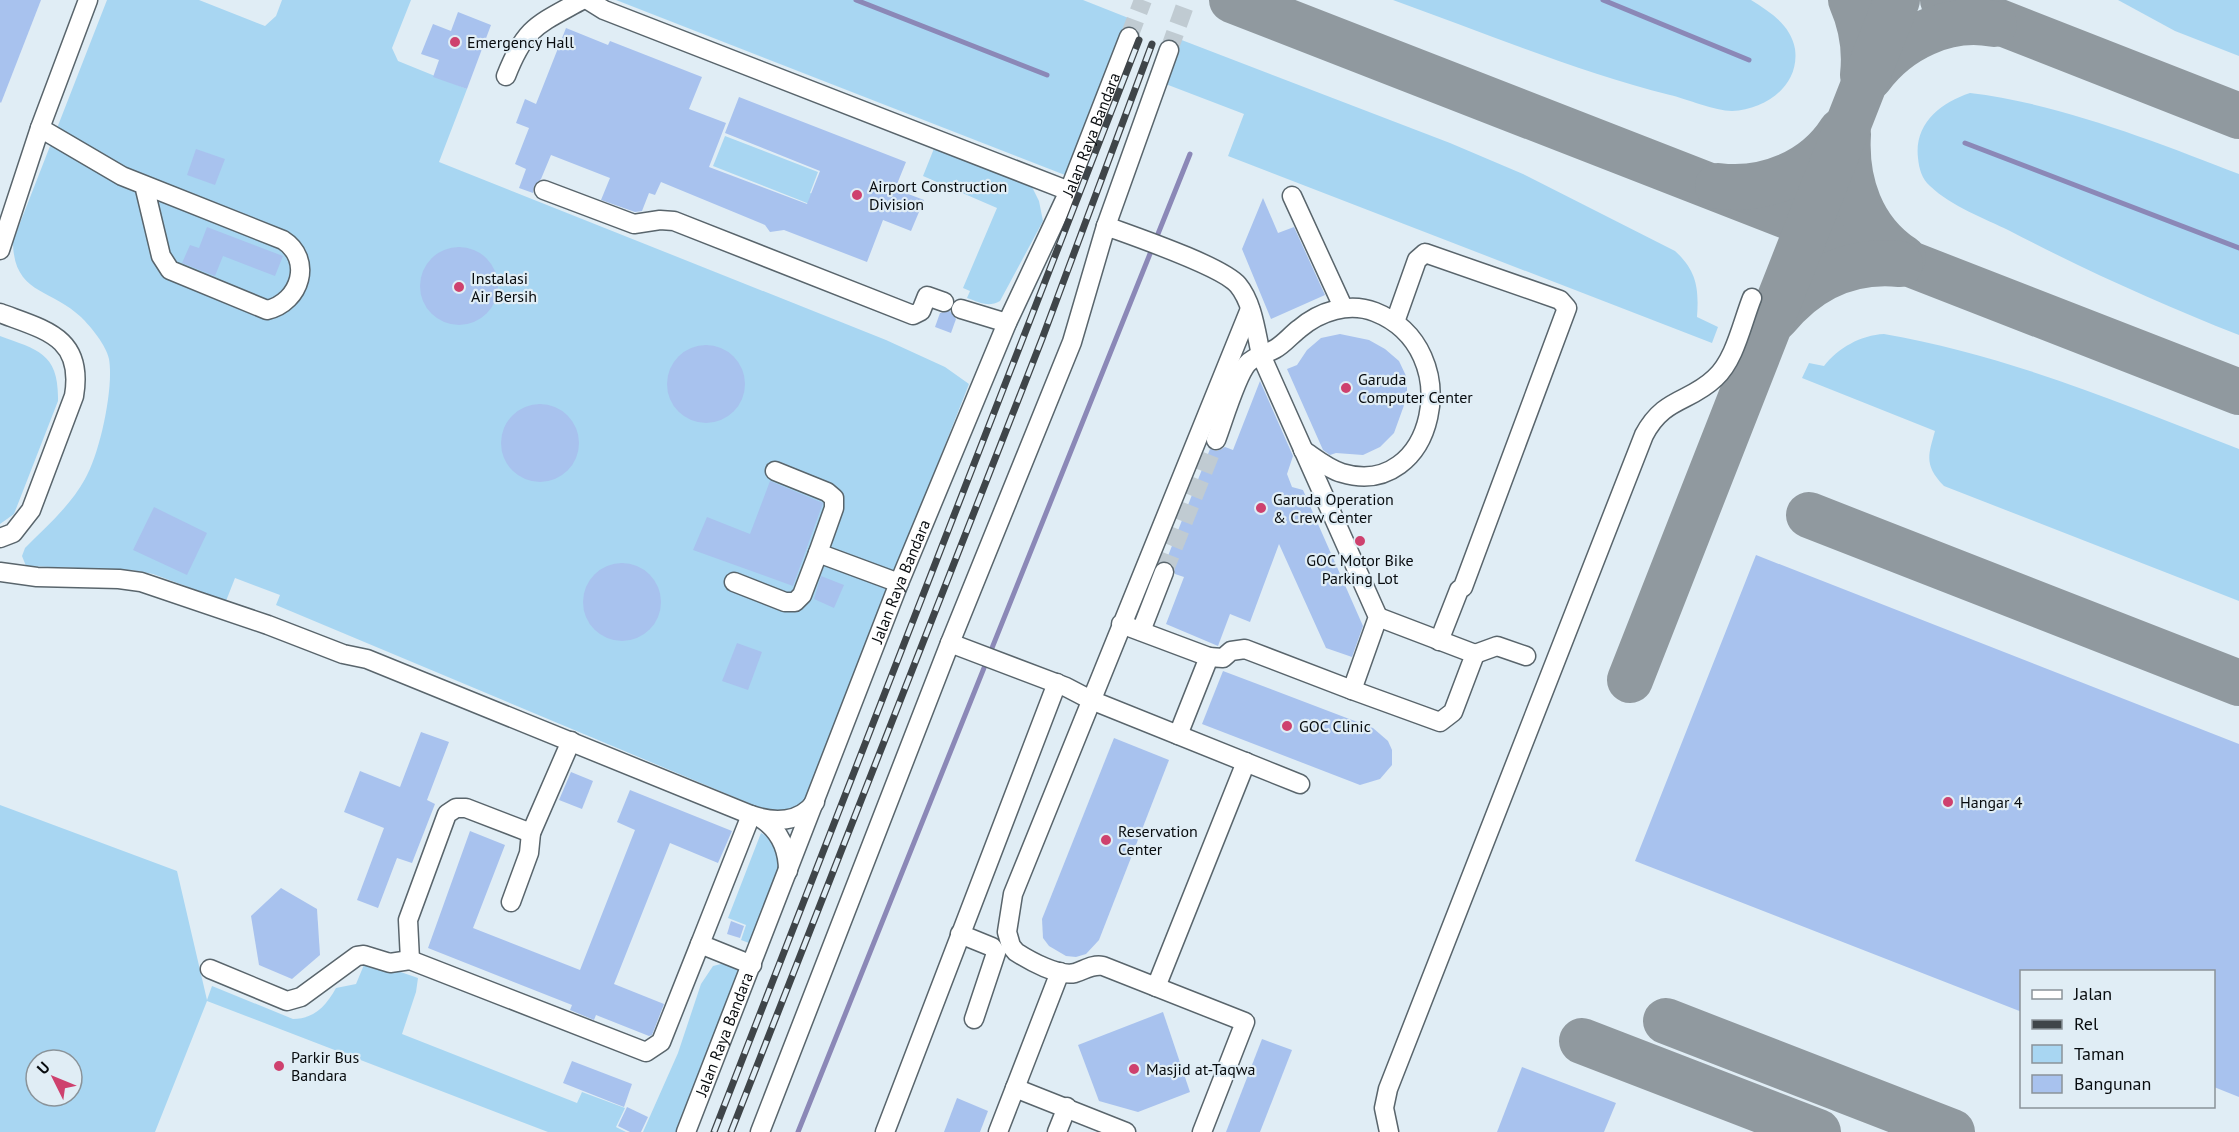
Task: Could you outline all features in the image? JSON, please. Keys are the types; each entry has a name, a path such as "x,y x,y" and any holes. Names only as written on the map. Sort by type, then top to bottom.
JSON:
{"street":[{"path":"0,250 40,128 88,0"},
{"path":"552,0 581,1 1069,191"},
{"path":"506,76 518,46 528,31 581,1"},
{"name":"Jalan Raya Bandara","path":"686,1132 899,583 1007,323 1069,191 1129,37"},
{"path":"760,1132 950,643 1072,342 1106,226 1169,50"},
{"path":"40,128 76,151 144,185 291,245 301,263 301,273 292,295 278,308 267,310 170,270 161,256 144,185"},
{"path":"544,190 634,224 660,220 674,221 913,315 921,311 927,296 1007,323"},
{"path":"1292,196 1343,307"},
{"path":"1106,226 1183,256 1233,280 1244,294 1261,355 1378,617 1352,690"},
{"path":"1395,322 1417,260 1425,253 1560,300 1567,308 1463,587 1459,590 1440,641"},
{"path":"1389,1132 1384,1108 1388,1089 1644,435 1655,417 1670,403 1702,388 1722,372 1752,298"},
{"path":"1216,440 1246,366 1261,355 1275,350 1306,323 1343,307 1370,310 1395,322 1415,342 1423,357 1432,385 1430,414 1414,449 1392,469 1367,477 1341,473 1303,450"},
{"path":"1202,1132 1245,1022 1098,965 1074,973 1060,972 1016,952 1011,946 1007,932 1013,894 1250,309"},
{"path":"0,313 47,331 60,340 71,351 76,366 77,380 75,396 31,510 13,533 0,538"},
{"path":"734,582 785,602 795,602 802,595 818,553 834,508 834,498 827,492 775,471"},
{"path":"818,553 899,583"},
{"path":"0,572 37,577 119,579 163,588 343,654 367,659 757,817 779,821 799,816 806,813 816,800"},
{"path":"1141,631 1164,572"},
{"path":"1378,617 1475,654 1497,646 1526,656"},
{"path":"1121,624 1209,657 1223,658 1231,651 1245,650 1440,722 1453,712 1475,654"},
{"path":"950,643 1057,683 1091,700 1300,784"},
{"path":"1178,735 1209,657"},
{"path":"892,1130 960,934 1057,683"},
{"path":"511,902 529,853 531,833 571,741"},
{"path":"1156,987 1246,762"},
{"path":"410,960 408,920 447,814 456,808 466,808 531,833"},
{"path":"757,817 783,844 788,871"},
{"path":"210,969 288,1001 302,997 357,956 364,955 390,963 410,960 646,1052 661,1042 700,944 757,817"},
{"path":"960,934 992,947 996,953 974,1019"},
{"path":"700,944 752,964"},
{"path":"998,1132 1060,972"},
{"path":"1015,1088 1067,1107 1105,1128 1126,1132"},
{"path":"1057,1132 1067,1107"}],"green space":[{"path":"107,0 199,0 265,26 276,16 282,0 411,0 392,48 398,61 467,89 439,162 886,340 945,367 969,384 804,804 785,813 770,812 276,605 280,595 235,578 226,601 153,574 132,570 26,566 22,556 25,548 65,507 91,468 101,437 108,403 110,371 105,348 85,321 26,281 19,271 13,241"},
{"path":"616,0 1083,0 1131,19 1074,169 1069,175 1065,175"},
{"path":"1393,0 1751,0 1772,14 1789,33 1795,49 1795,62 1786,84 1768,100 1745,110 1725,110 1600,75"},
{"path":"2118,0 2239,0 2239,56 2175,31"},
{"path":"1179,39 1450,143 1523,174 1675,251 1688,266 1695,281 1698,298 1697,317 1718,327 1712,343 1228,156 1244,114 1163,83"},
{"path":"1970,93 2037,105 2106,125 2239,174 2239,335 2152,299 2066,259 1958,206 1930,186 1919,166 1920,135 1931,116 1939,109"},
{"path":"725,136 818,172 810,193 854,210 850,220 713,166"},
{"path":"935,146 1031,185 1039,201 1043,221 1000,301 996,303 984,304 967,298 970,291 963,288 997,208 923,176"},
{"path":"1884,334 1975,354 2064,382 2239,449 2239,601 1944,486 1933,472 1929,460 1935,431 1802,378 1809,363 1824,366 1851,344 1867,337"},
{"path":"0,336 25,345 44,356 55,373 58,401 14,514 0,524"},
{"path":"0,805 177,871 207,1000 212,986 293,1019 307,1017 319,1010 336,988 356,984 366,960 418,978 416,992 402,1034 577,1103 582,1092 625,1108 616,1127 626,1132 548,1132 207,1001 155,1132 0,1132"},
{"path":"761,833 771,839 784,857 749,943 741,940 746,925 728,918"},
{"path":"721,964 741,968 676,1132 643,1132 678,1053 701,984 713,966"}],"building":[{"path":"0,0 41,0 1,103 0,102"},
{"name":"Emergency Hall","path":"458,12 491,25 467,89 433,77 439,60 421,54 433,24 451,31"},
{"path":"566,28 608,45 610,41 702,77 689,109 726,123 709,167 807,204 820,171 725,133 739,97 906,162 895,189 924,200 911,231 883,220 867,262 784,230 770,232 765,225 661,182 655,195 649,193 642,211 635,212 601,200 610,178 551,155 541,179 534,186 533,193 519,188 526,169 515,164 529,128 516,123 525,99 536,104"},
{"path":"196,149 225,159 215,185 187,175"},
{"path":"1263,198 1278,233 1294,227 1325,295 1271,319 1242,249"},
{"path":"207,227 283,256 275,276 223,256 215,276 182,263 190,245 199,248"},
{"name":"Instalasi Air Bersih","path":"459,247 474,250 491,264 498,286 495,301 481,318 459,325 444,322 427,308 420,286 423,271 437,254"},
{"path":"950,311 956,319 951,333 935,327 940,313"},
{"name":"Garuda Computer Center","path":"1340,334 1369,340 1385,349 1399,361 1407,378 1407,397 1394,433 1380,447 1363,455 1336,453 1330,455 1323,450 1287,369 1297,365 1307,350 1321,338"},
{"path":"706,345 721,348 733,357 742,369 745,384 742,399 733,411 721,420 706,423 691,420 679,411 670,399 667,384 670,369 679,357 691,348"},
{"name":"Garuda Operation & Crew Center","path":"1260,381 1293,456 1287,474 1292,487 1303,490 1363,626 1352,657 1326,648 1279,544 1250,622 1230,614 1218,646 1166,624 1184,577 1175,574 1173,565 1166,561 1210,449 1217,451 1225,447 1233,450"},
{"path":"540,404 555,407 572,421 579,443 576,458 562,475 540,482 525,479 508,465 501,443 504,428 518,411"},
{"path":"770,481 823,503 793,586 693,550 707,517 750,534"},
{"path":"154,507 207,533 187,575 133,550"},
{"name":"Hangar 4","path":"1756,555 2239,744 2239,1097 2215,1087 2215,970 2020,970 2020,1011 1635,861"},
{"path":"622,563 637,566 654,580 661,602 658,617 644,634 622,641 607,638 590,624 583,602 586,587 600,570"},
{"path":"821,576 844,585 834,608 814,599"},
{"path":"737,643 762,652 748,690 722,681"},
{"name":"GOC Clinic","path":"1223,671 1373,728 1388,741 1392,750 1392,765 1380,779 1360,785 1202,724"},
{"path":"421,732 449,742 427,800 435,804 412,863 397,858 378,908 357,900 384,828 344,812 360,771 400,787"},
{"name":"Reservation Center","path":"1114,738 1169,760 1099,940 1086,954 1076,957 1066,956 1049,946 1043,938 1042,919"},
{"path":"571,772 593,781 582,809 559,800"},
{"path":"630,790 732,831 718,863 670,843 614,984 664,1004 652,1035 649,1036 596,1015 594,1020 570,1010 572,1005 428,948 470,831 505,845 473,928 580,970 635,830 617,822"},
{"path":"281,888 317,909 320,955 292,979 259,965 251,916"},
{"path":"731,921 744,926 740,938 727,934"},
{"name":"Masjid at-Taqwa","path":"1163,1012 1190,1092 1138,1112 1099,1101 1078,1045"},
{"path":"1262,1039 1292,1050 1260,1132 1226,1132"},
{"path":"572,1061 632,1084 624,1107 563,1083"},
{"path":"1522,1067 1616,1103 1604,1132 1497,1132"},
{"path":"957,1098 988,1111 980,1132 944,1132"},
{"path":"627,1107 648,1117 641,1132 630,1132 618,1126"}],"waterway":[{"path":"856,0 1047,75"},
{"path":"1603,0 1749,60"},
{"path":"1965,143 2239,248"},
{"path":"798,1132 1190,154"}],"taxiway":[{"path":"1232,0 2239,392"},
{"path":"1851,0 1862,37 1863,75"},
{"path":"1630,680 1897,0"},
{"path":"1943,0 2239,116"},
{"path":"1870,77 1895,51 1925,33 1959,23 1994,24"},
{"path":"1718,186 1753,186 1787,176 1817,158 1841,131"},
{"path":"1848,134 1849,170 1859,204 1876,234 1903,258"},
{"path":"1776,318 1802,292 1831,274 1864,265 1900,264"},
{"path":"1809,515 2239,683"},
{"path":"1666,1021 1952,1132"},
{"path":"1582,1041 1818,1132"}],"tunnel":[{"path":"1129,37 1143,0"},
{"path":"1169,50 1187,0"},
{"path":"1164,572 1216,440"}],"railway":[{"path":"714,1132 1139,40"},
{"path":"731,1132 1042,339 1152,44"}],"place":[{"name":"Emergency Hall","path":"455,42"},
{"name":"Airport Construction Division","path":"857,195"},
{"name":"Instalasi Air Bersih","path":"459,287"},
{"name":"Garuda Computer Center","path":"1346,388"},
{"name":"Garuda Operation & Crew Center","path":"1261,508"},
{"name":"GOC Motor Bike Parking Lot","path":"1360,541"},
{"name":"GOC Clinic","path":"1287,726"},
{"name":"Hangar 4","path":"1948,802"},
{"name":"Reservation Center","path":"1106,840"},
{"name":"Parkir Bus Bandara","path":"279,1066"},
{"name":"Masjid at-Taqwa","path":"1134,1069"}]}
